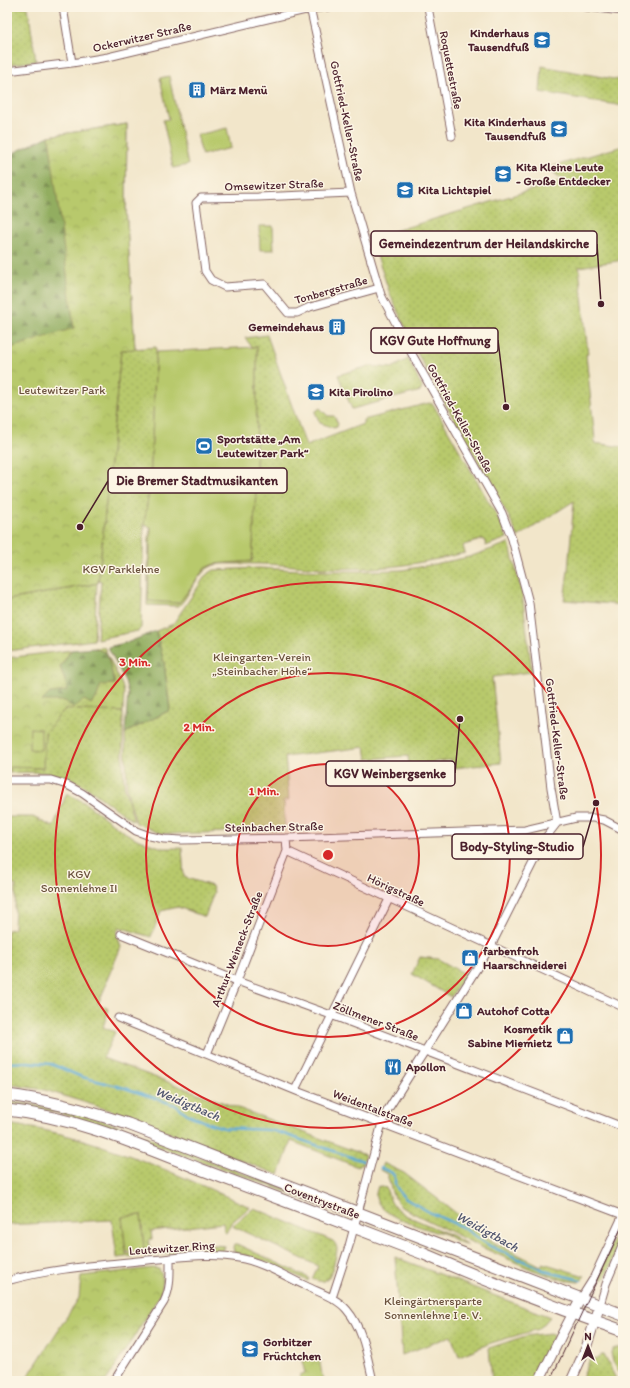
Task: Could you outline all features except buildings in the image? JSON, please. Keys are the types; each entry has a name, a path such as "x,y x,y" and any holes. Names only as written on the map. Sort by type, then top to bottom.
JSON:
{"main road":[{"name":"Coventrystraße","path":"7,1095 57,1102 128,1124 623,1315"},
{"name":"Coventrystraße","path":"7,1110 40,1114 95,1129 354,1227 572,1313 623,1331"},
{"path":"540,1381 572,1313 581,1298"},
{"path":"571,1381 584,1353 600,1306"}],"street":[{"path":"63,7 72,63"},
{"name":"Ockerwitzer Straße","path":"7,71 108,57 310,8 328,7"},
{"name":"Roquettestraße","path":"428,7 452,136"},
{"path":"586,7 623,11"},
{"name":"Gottfried-Keller-Straße","path":"310,8 351,193 385,304 403,339 502,513 512,539 529,602 551,788 557,823"},
{"name":"Omsewitzer Straße","path":"288,313 264,284 225,286 211,280 205,271 196,203 201,198 351,193"},
{"name":"Tonbergstraße","path":"288,313 297,313 310,307 379,288"},
{"name":"Steinbacher Straße","path":"7,780 51,780 67,784 136,831 150,836 182,840 530,830 572,818 593,818 604,820 623,830"},
{"path":"332,1298 340,1275 382,1123 387,1110 491,946 546,837 557,823"},
{"path":"286,838 287,851"},
{"name":"Hörigstraße","path":"287,851 623,1007"},
{"name":"Arthur-Weineck-Straße","path":"207,1054 287,851"},
{"path":"295,1090 389,899"},
{"name":"Zöllmener Straße","path":"121,934 237,981 331,1015 623,1128"},
{"name":"Weidentalstraße","path":"118,1018 295,1090 623,1215"},
{"path":"581,1298 593,1279 623,1215"},
{"path":"600,1306 606,1284 623,1244"},
{"name":"Leutewitzer Ring","path":"7,1281 27,1275 56,1270 170,1258 227,1256 240,1258 259,1264 332,1298 347,1310 359,1326 373,1381"},
{"path":"114,1381 168,1294 170,1283 170,1258"}],"green space":[{"path":"7,7 28,7 36,61 7,65"},
{"path":"621,58 623,58 623,106 540,92 542,66 619,80"},
{"path":"169,76 188,165 173,168 163,120 169,119 160,78"},
{"name":"Leutewitzer Park","path":"127,124 126,208 135,349 121,350 98,583 7,600 7,156 49,136"},
{"name":"Leutewitzer Park","path":"127,124 126,208 135,349 121,350 98,583 7,600 7,349 74,328 49,136"},
{"path":"227,128 231,148 202,155 197,135"},
{"path":"623,146 623,260 579,267 588,354 586,355 595,439 594,443 623,447 623,605 564,600 574,501 518,537 509,517 417,353 390,294 371,238 564,180 547,168"},
{"path":"259,226 273,226 274,250 260,250"},
{"path":"267,335 306,446 363,424 363,420 429,403 433,404 502,525 507,538 486,546 484,539 464,545 465,553 418,563 389,567 320,568 259,564 217,564 203,572 179,606 147,605 149,535 151,526 148,601 179,603 205,568 214,564 252,561 256,489 257,347 252,347 245,338"},
{"name":"KGV Parklehne","path":"156,347 150,485 144,525 141,628 138,631 97,639 101,581 98,580 121,350"},
{"name":"Sportstätte „Am Leutewitzer Park“","path":"257,347 256,489 252,561 214,564 205,568 179,603 148,601 151,527 144,525 150,485 156,352"},
{"path":"408,359 422,387 421,391 352,409 338,375 369,366 392,368"},
{"path":"320,408 328,416 334,416 338,424 337,427 334,428 320,423 315,412"},
{"name":"Kleingarten-Verein „Steinbacher Höhe“","path":"509,543 522,593 532,672 492,677 501,763 453,768 452,760 409,765 408,756 367,759 365,747 285,757 289,800 284,800 285,830 170,834 159,833 136,823 127,791 125,733 170,710 164,663 156,631 173,624 206,575 214,570 259,568 322,571 402,570 469,557"},
{"path":"97,583 94,640 7,651 7,600"},
{"path":"156,631 164,663 170,710 125,733 128,693 125,681 108,647 129,642"},
{"path":"104,647 107,653 95,648"},
{"path":"95,648 107,653 115,684 101,685 95,700 84,706 70,707 41,702 50,693 67,687 60,667 71,650"},
{"path":"71,650 60,667 67,687 66,691 50,693 42,701 65,701 73,708 84,700 91,704 96,699 101,685 115,684 107,654 122,685 124,693 123,712 65,709 45,732 43,768 10,767 10,773 7,773 7,658"},
{"path":"65,709 123,712 123,769 125,789 134,821 92,791 66,777 31,772 10,773 10,767 43,768 45,732"},
{"path":"30,728 41,729 41,750 29,749"},
{"name":"KGV Sonnenlehne II","path":"67,793 85,803 124,832 139,840 163,848 182,848 184,877 212,886 214,892 205,917 178,907 161,911 151,937 119,927 117,933 121,947 98,1004 109,1009 103,1027 115,1032 103,1058 365,1155 362,1165 359,1165 358,1167 291,1141 279,1175 112,1111 45,1090 7,1084 7,930 14,929 16,885 7,885 7,817 33,817 53,827"},
{"path":"420,957 438,959 465,974 451,997 412,974"},
{"path":"7,1101 63,1109 99,1119 336,1208 335,1211 244,1176 94,1123 55,1112 7,1104"},
{"path":"7,1124 61,1134 113,1150 173,1173 250,1207 231,1223 226,1233 224,1232 223,1223 151,1231 152,1239 149,1240 150,1249 144,1250 141,1215 122,1217 126,1254 133,1253 133,1256 117,1258 112,1220 7,1225"},
{"path":"383,1163 404,1173 495,1243 541,1266 543,1263 585,1276 579,1282 563,1280 533,1270 481,1247 401,1207 393,1196 387,1174 380,1170"},
{"path":"378,1186 386,1188 391,1202 405,1215 453,1236 468,1245 456,1241 443,1233 420,1227 393,1216 379,1205 376,1198"},
{"path":"254,1208 333,1241 337,1247 337,1252 329,1277 322,1281 312,1279 318,1266 232,1226"},
{"path":"141,1215 144,1250 126,1252 122,1217"},
{"path":"618,1229 623,1232 623,1237 604,1280 597,1277"},
{"path":"234,1244 237,1244 309,1278 308,1281 267,1262 234,1252"},
{"path":"214,1245 224,1246 222,1251 202,1250 137,1256 137,1253"},
{"name":"Kleingärtnersparte Sonnenlehne I e. V.","path":"395,1257 550,1317 539,1329 491,1343 459,1356 451,1336 402,1355"},
{"path":"153,1268 159,1269 162,1275 160,1295 106,1381 25,1381 79,1298 81,1276"},
{"path":"551,1333 554,1335 532,1381 492,1381 489,1348 525,1336"},
{"path":"623,1348 623,1379 613,1362 611,1353 613,1349"},
{"path":"604,1355 617,1381 581,1381 591,1357 596,1359"},
{"path":"319,1357 323,1381 301,1381 300,1375 305,1373 302,1361"}],"waterway":[{"name":"Weidigtbach","path":"7,1063 28,1062 51,1064 82,1077 125,1088 175,1105 189,1115 224,1128 269,1130 278,1132 363,1161"},
{"name":"Weidigtbach","path":"381,1168 392,1173 395,1177 395,1184 400,1193 406,1199 431,1213 462,1227 490,1246 548,1272 581,1280"}],"tram line":[{"path":"550,1381 623,1224"}],"place":[{"name":"Kinderhaus Tausendfuß","path":"542,40"},
{"name":"März Menü","path":"197,90"},
{"name":"Kita Kinderhaus Tausendfuß","path":"559,129"},
{"name":"Kita Kleine Leute - Große Entdecker","path":"503,174"},
{"name":"Kita Lichtspiel","path":"405,190"},
{"name":"Gemeindezentrum der Heilandskirche","path":"601,304"},
{"name":"Gemeindehaus","path":"337,327"},
{"name":"Kita Pirolino","path":"316,392"},
{"name":"KGV Gute Hoffnung","path":"506,407"},
{"name":"Sportstätte „Am Leutewitzer Park“","path":"204,446"},
{"name":"Die Bremer Stadtmusikanten","path":"80,527"},
{"name":"KGV Weinbergsenke","path":"460,719"},
{"name":"Body-Styling-Studio","path":"596,803"},
{"name":"farbenfroh Haarschneiderei","path":"470,958"},
{"name":"Autohof Cotta","path":"464,1011"},
{"name":"Kosmetik Sabine Miemietz","path":"565,1036"},
{"name":"Apollon","path":"393,1067"},
{"name":"Gorbitzer Früchtchen","path":"250,1349"}]}
